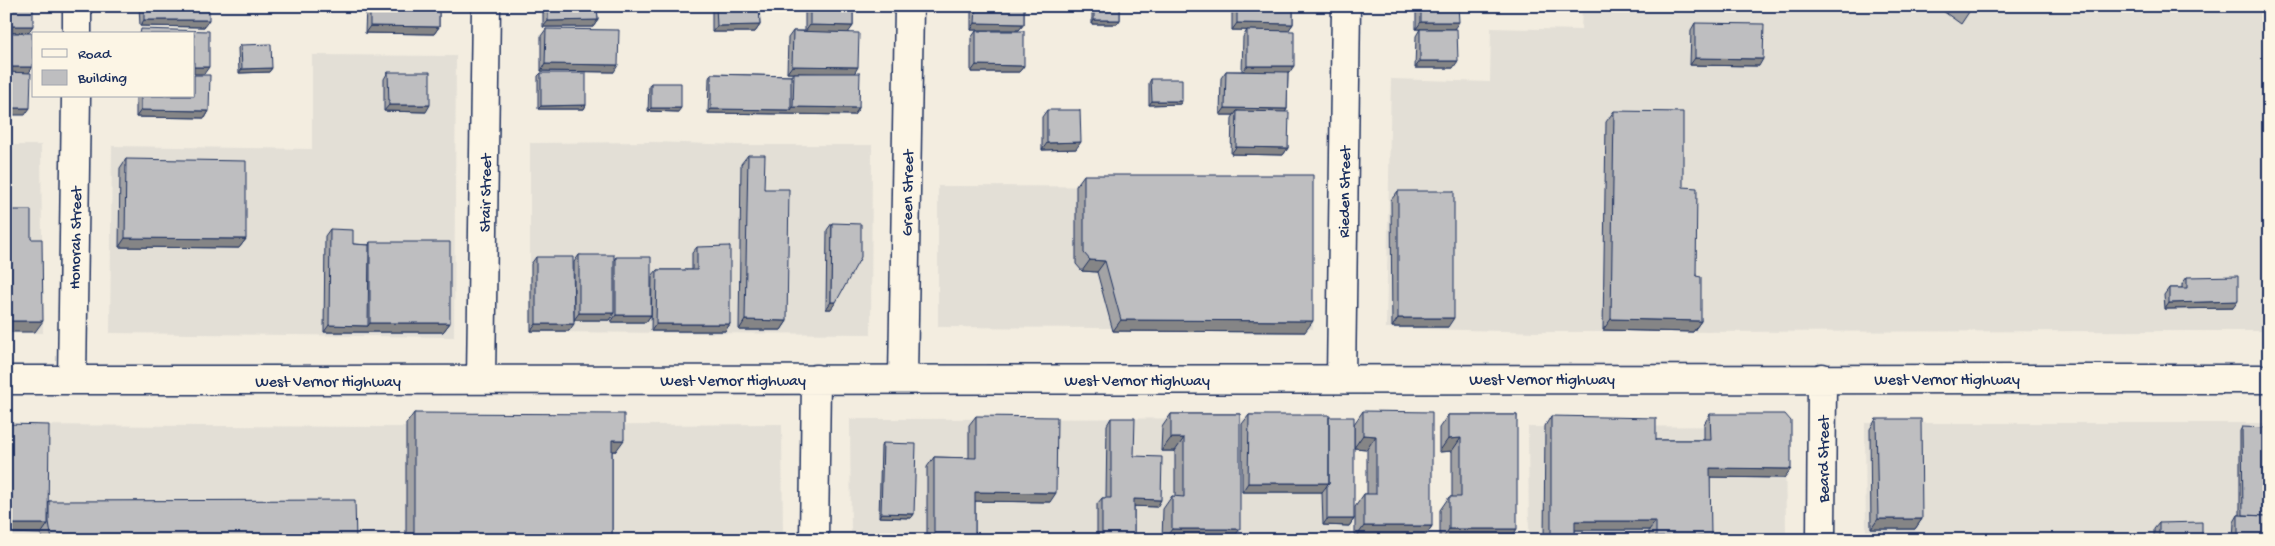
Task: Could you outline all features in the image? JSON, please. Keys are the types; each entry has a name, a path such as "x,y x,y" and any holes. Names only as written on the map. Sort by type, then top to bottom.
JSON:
{"street":[{"path":"77,6 77,32"},
{"name":"Stair Street","path":"481,380 486,6"},
{"name":"Green Street","path":"904,379 909,6"},
{"name":"Rieden Street","path":"1341,378 1346,6"},
{"name":"Honorah Street","path":"72,380 76,98"},
{"name":"Beard Street","path":"1821,540 1822,378"},
{"path":"814,540 816,379"},
{"name":"West Vernor Highway","path":"6,380 2269,379"}],"shaded area":[{"path":"1582,6 2269,6 2269,331 1541,332 1386,328 1391,79 1490,82 1491,28 1581,30"},
{"path":"312,55 456,56 454,337 110,333 112,146 312,149"},
{"path":"654,142 738,145 872,145 871,334 530,332 530,143"},
{"path":"6,145 41,145 43,333 6,333"},
{"path":"938,186 1313,187 1313,329 938,327"},
{"path":"1351,418 1351,540 851,540 850,419"},
{"path":"1865,423 2269,423 2269,540 1866,540"},
{"path":"782,424 783,540 6,540 6,425 393,427"},
{"path":"1785,426 1786,540 1529,540 1528,427"}],"building":[{"path":"6,6 33,6 33,26 6,26"},
{"path":"144,6 209,6 209,20 144,20"},
{"path":"370,6 439,6 439,27 370,26"},
{"path":"548,6 597,6 598,20 548,21"},
{"path":"716,6 759,6 760,25 717,26"},
{"path":"810,6 853,6 853,26 810,25"},
{"path":"976,6 1024,6 1024,24 975,23"},
{"path":"1094,6 1120,6 1120,20 1094,20"},
{"path":"1237,6 1293,6 1293,24 1237,23"},
{"path":"1421,6 1458,6 1459,22 1421,22"},
{"path":"1960,6 1973,6 1968,12"},
{"path":"1695,23 1764,24 1763,59 1695,58"},
{"path":"141,29 209,31 209,67 195,67 195,32 140,32"},
{"path":"546,29 619,30 618,65 545,64"},
{"path":"1420,29 1457,29 1458,61 1420,61"},
{"path":"1247,30 1294,31 1294,66 1247,66"},
{"path":"793,31 859,33 858,67 792,66"},
{"path":"976,31 1024,31 1024,66 976,65"},
{"path":"6,33 32,33 32,67 6,67"},
{"path":"271,44 272,68 242,69 241,45"},
{"path":"1226,71 1288,72 1287,109 1225,108"},
{"path":"6,72 31,73 30,108 6,108"},
{"path":"388,72 430,72 430,105 389,105"},
{"path":"541,73 586,73 586,105 541,106"},
{"path":"794,73 860,73 859,108 793,107"},
{"path":"711,74 791,76 791,110 711,109"},
{"path":"195,75 210,75 209,111 141,110 141,98 195,98"},
{"path":"1151,79 1182,79 1182,101 1152,101"},
{"path":"651,83 681,83 681,108 651,108"},
{"path":"1047,110 1080,110 1081,142 1047,143"},
{"path":"1237,111 1289,112 1288,148 1236,147"},
{"path":"1614,111 1683,112 1683,187 1697,188 1696,276 1701,277 1701,321 1611,319"},
{"path":"748,155 765,155 764,189 789,189 787,321 745,320"},
{"path":"126,159 246,161 246,239 125,238"},
{"path":"1084,175 1313,175 1313,321 1121,320 1105,261 1090,260 1084,253"},
{"path":"1398,191 1454,191 1454,318 1398,318"},
{"path":"6,210 31,210 31,239 42,239 43,321 6,321"},
{"path":"832,223 861,224 861,257 836,302 831,302"},
{"path":"330,229 353,230 353,244 369,245 368,326 329,325"},
{"path":"370,242 450,242 450,323 370,323"},
{"path":"730,246 730,324 656,324 657,270 697,270 697,247"},
{"path":"579,255 614,255 614,313 579,313"},
{"path":"536,257 573,257 574,324 536,324"},
{"path":"616,257 651,257 651,315 616,315"},
{"path":"2238,276 2238,301 2169,303 2169,288 2187,288 2187,277"},
{"path":"1363,411 1432,412 1432,526 1364,526 1364,494 1376,494 1376,436 1363,435"},
{"path":"414,413 624,414 624,440 612,440 612,540 414,540"},
{"path":"1171,414 1240,414 1240,529 1172,529 1172,496 1184,497 1184,438 1171,438"},
{"path":"1710,414 1785,414 1791,421 1791,469 1710,468 1711,536 1656,537 1656,521 1575,521 1575,540 1551,540 1551,416 1656,418 1656,440 1711,440"},
{"path":"1249,415 1329,415 1329,483 1248,483"},
{"path":"1448,415 1517,415 1517,529 1449,529 1449,497 1461,497 1461,438 1448,439"},
{"path":"976,416 1057,417 1056,493 975,492 975,540 934,540 934,457 976,458"},
{"path":"1329,417 1354,417 1354,519 1327,519"},
{"path":"1111,418 1135,418 1134,456 1162,457 1161,500 1134,499 1134,540 1102,540 1102,498 1111,498"},
{"path":"1876,419 1921,419 1922,519 1878,519"},
{"path":"6,424 49,425 48,524 6,524"},
{"path":"2242,427 2269,428 2269,516 2243,515"},
{"path":"883,443 916,444 914,514 881,513"},
{"path":"355,500 356,540 52,540 49,522 49,501"},
{"path":"2238,515 2269,516 2269,540 2238,540"},
{"path":"2202,522 2202,540 2159,540 2159,523"}]}
